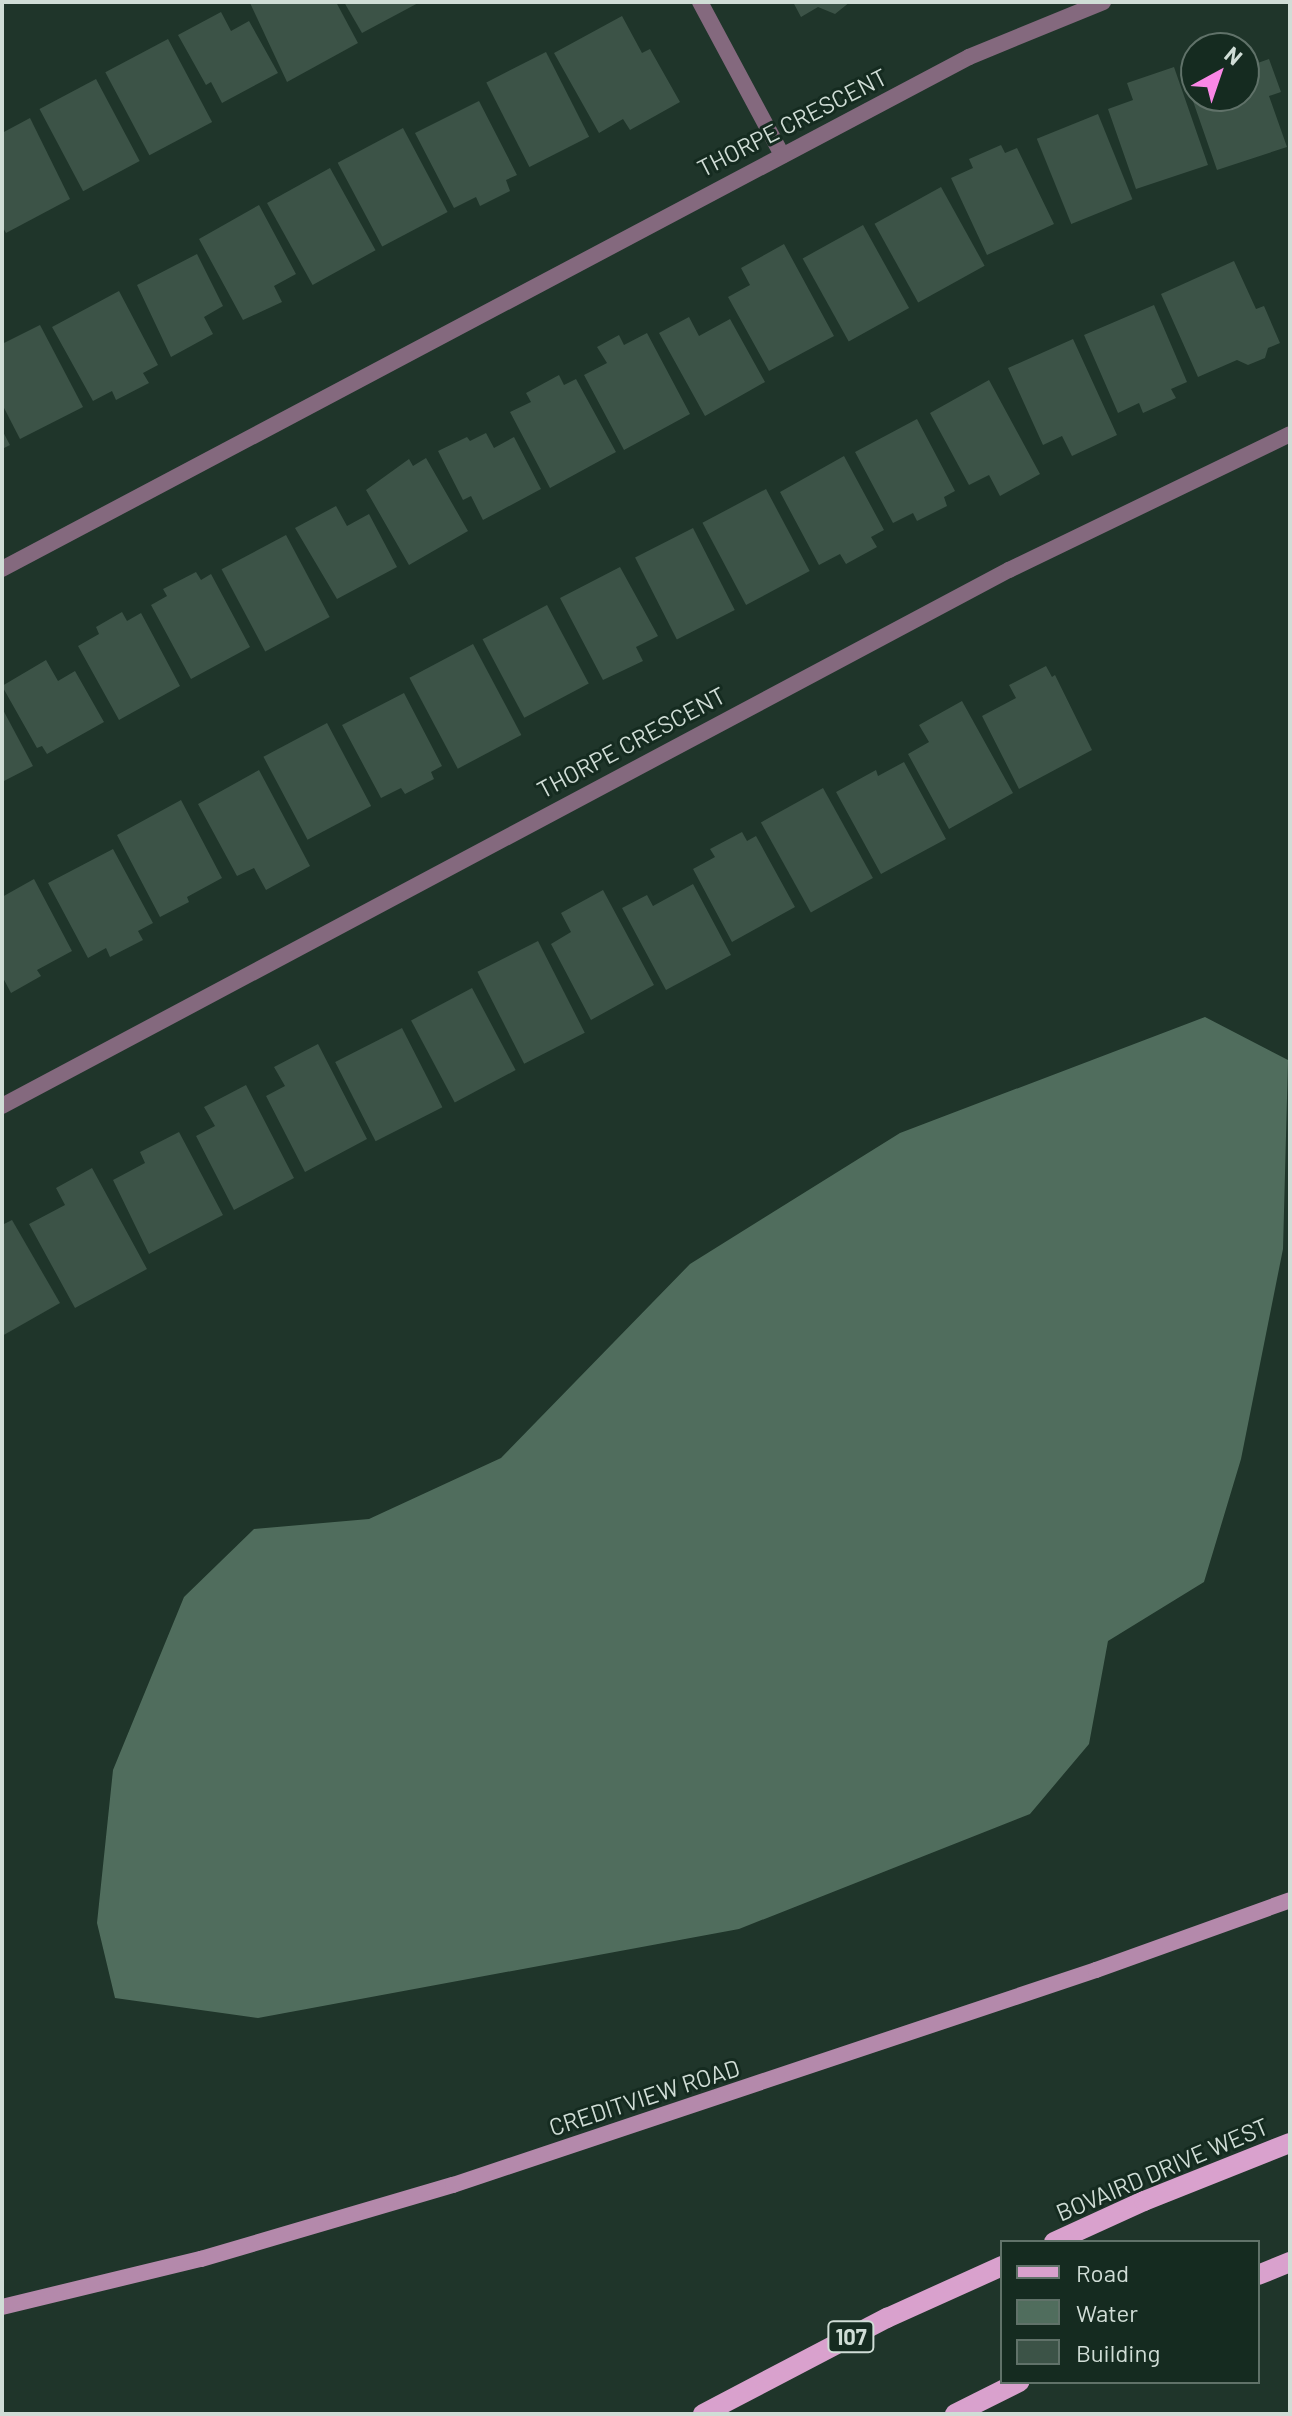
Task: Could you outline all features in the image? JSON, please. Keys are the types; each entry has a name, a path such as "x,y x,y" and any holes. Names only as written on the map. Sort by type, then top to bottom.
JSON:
{"main road":[{"name":"BOVAIRD DRIVE WEST","path":"1058,2240 1144,2201 1290,2143"},
{"path":"1260,2274 1290,2262"},
{"name":"107","path":"703,2414 887,2318 1000,2267"},
{"path":"955,2414 1015,2384"}],"street":[{"path":"700,2 782,155"},
{"name":"THORPE CRESCENT","path":"2,569 969,57 1103,2"},
{"name":"THORPE CRESCENT","path":"2,1106 1009,570 1290,434"},
{"name":"CREDITVIEW ROAD","path":"2,2307 201,2259 440,2189 1096,1970 1290,1900"}],"water":[{"path":"1205,1017 1288,1060 1283,1249 1241,1459 1204,1582 1108,1641 1089,1744 1030,1814 739,1929 258,2018 115,1998 97,1923 113,1770 184,1597 254,1529 369,1519 501,1458 690,1264 900,1133"}],"building":[{"path":"336,2 358,43 287,82 250,3"},
{"path":"344,2 420,2 362,33"},
{"path":"793,2 850,2 835,14 818,7 801,17"},
{"path":"221,12 231,31 249,21 278,73 222,103 211,82 206,85 178,35"},
{"path":"622,16 642,53 650,49 680,102 630,130 623,119 599,133 554,53"},
{"path":"168,39 212,122 149,155 105,72"},
{"path":"546,52 589,137 529,167 486,82"},
{"path":"1269,59 1281,92 1269,96 1287,147 1217,170 1197,112 1260,112 1260,62"},
{"path":"1174,67 1180,84 1180,112 1190,112 1208,165 1136,189 1108,109 1133,100 1127,83"},
{"path":"96,79 140,161 83,191 39,109"},
{"path":"479,101 517,175 506,180 510,191 480,206 476,197 454,208 415,133"},
{"path":"1098,114 1132,199 1071,224 1037,139"},
{"path":"30,118 70,199 6,233 2,226 2,133"},
{"path":"403,128 448,212 382,247 338,163"},
{"path":"1001,145 1005,153 1017,148 1054,224 987,255 951,178 973,168 969,159"},
{"path":"330,168 376,250 313,285 267,203"},
{"path":"941,187 985,266 918,303 875,224"},
{"path":"259,205 296,274 274,286 282,302 243,320 199,239"},
{"path":"863,225 909,308 849,342 803,258"},
{"path":"784,244 834,336 769,371 728,297 750,285 741,268"},
{"path":"197,254 223,306 204,317 213,334 171,357 137,285"},
{"path":"1234,261 1256,309 1264,306 1280,343 1268,348 1265,358 1248,365 1237,360 1198,377 1161,294"},
{"path":"119,291 158,365 143,373 149,383 116,400 112,391 93,401 52,327"},
{"path":"1154,305 1187,382 1171,389 1176,398 1143,413 1139,403 1118,413 1084,335"},
{"path":"689,317 699,336 730,319 765,382 705,416 659,333"},
{"path":"40,325 83,407 20,439 2,404 2,344"},
{"path":"647,333 690,414 624,450 584,375 607,363 597,347 619,335 624,345"},
{"path":"1073,339 1117,435 1072,456 1062,436 1043,445 1008,368"},
{"path":"559,375 564,385 576,379 616,452 550,488 510,412 531,402 526,393"},
{"path":"989,380 1040,474 1000,496 989,475 969,485 930,413"},
{"path":"917,419 955,491 944,497 947,506 917,521 913,513 893,523 855,452"},
{"path":"2,430 10,445 2,449"},
{"path":"486,433 494,448 514,437 541,489 483,520 471,496 463,500 438,451 467,437 470,441"},
{"path":"844,456 884,530 871,537 877,547 846,564 840,554 819,565 780,492"},
{"path":"426,458 468,531 409,565 366,490 409,459 413,466"},
{"path":"766,489 810,571 746,605 702,523"},
{"path":"336,506 347,526 369,514 397,567 337,599 295,528"},
{"path":"693,528 735,610 677,639 635,558"},
{"path":"286,535 330,617 265,651 222,569"},
{"path":"620,567 658,636 636,647 643,661 603,680 560,598"},
{"path":"196,572 201,580 211,574 250,647 191,679 151,605 167,596 163,589"},
{"path":"547,605 589,684 524,718 483,639"},
{"path":"122,612 127,621 141,613 180,686 119,720 78,646 99,634 96,627"},
{"path":"473,644 521,735 458,769 409,678"},
{"path":"46,660 58,681 75,671 104,722 47,754 42,746 37,748 2,686"},
{"path":"1046,666 1052,677 1055,675 1092,750 1019,789 982,716 1016,698 1009,685"},
{"path":"404,693 442,766 431,772 434,779 405,794 401,788 381,798 342,725"},
{"path":"962,701 1013,793 949,829 908,754 929,742 919,725"},
{"path":"2,708 33,766 2,782"},
{"path":"327,723 371,806 308,840 263,757"},
{"path":"904,762 946,839 881,874 836,792 876,770 878,776"},
{"path":"259,770 310,866 266,890 254,868 237,876 198,804"},
{"path":"823,788 873,878 811,913 761,822"},
{"path":"181,800 222,878 187,897 189,902 160,917 117,835"},
{"path":"742,832 747,841 756,836 795,907 732,942 693,869 715,857 710,849"},
{"path":"113,849 153,923 138,931 143,940 110,957 106,948 88,958 48,883"},
{"path":"34,879 72,951 37,970 41,976 11,993 2,976 2,897"},
{"path":"693,884 731,955 666,990 622,908 647,895 653,906"},
{"path":"603,890 654,985 591,1020 551,944 571,932 561,913"},
{"path":"538,941 585,1033 524,1064 477,972"},
{"path":"472,988 516,1070 455,1103 411,1020"},
{"path":"402,1028 442,1107 376,1141 335,1062"},
{"path":"318,1044 367,1139 305,1172 266,1096 285,1086 274,1067"},
{"path":"246,1085 294,1178 234,1210 196,1136 215,1126 204,1107"},
{"path":"179,1132 223,1215 149,1254 113,1180 145,1163 140,1152"},
{"path":"92,1168 147,1269 75,1308 29,1224 65,1205 56,1188"},
{"path":"12,1220 60,1303 2,1336 2,1225"}]}
